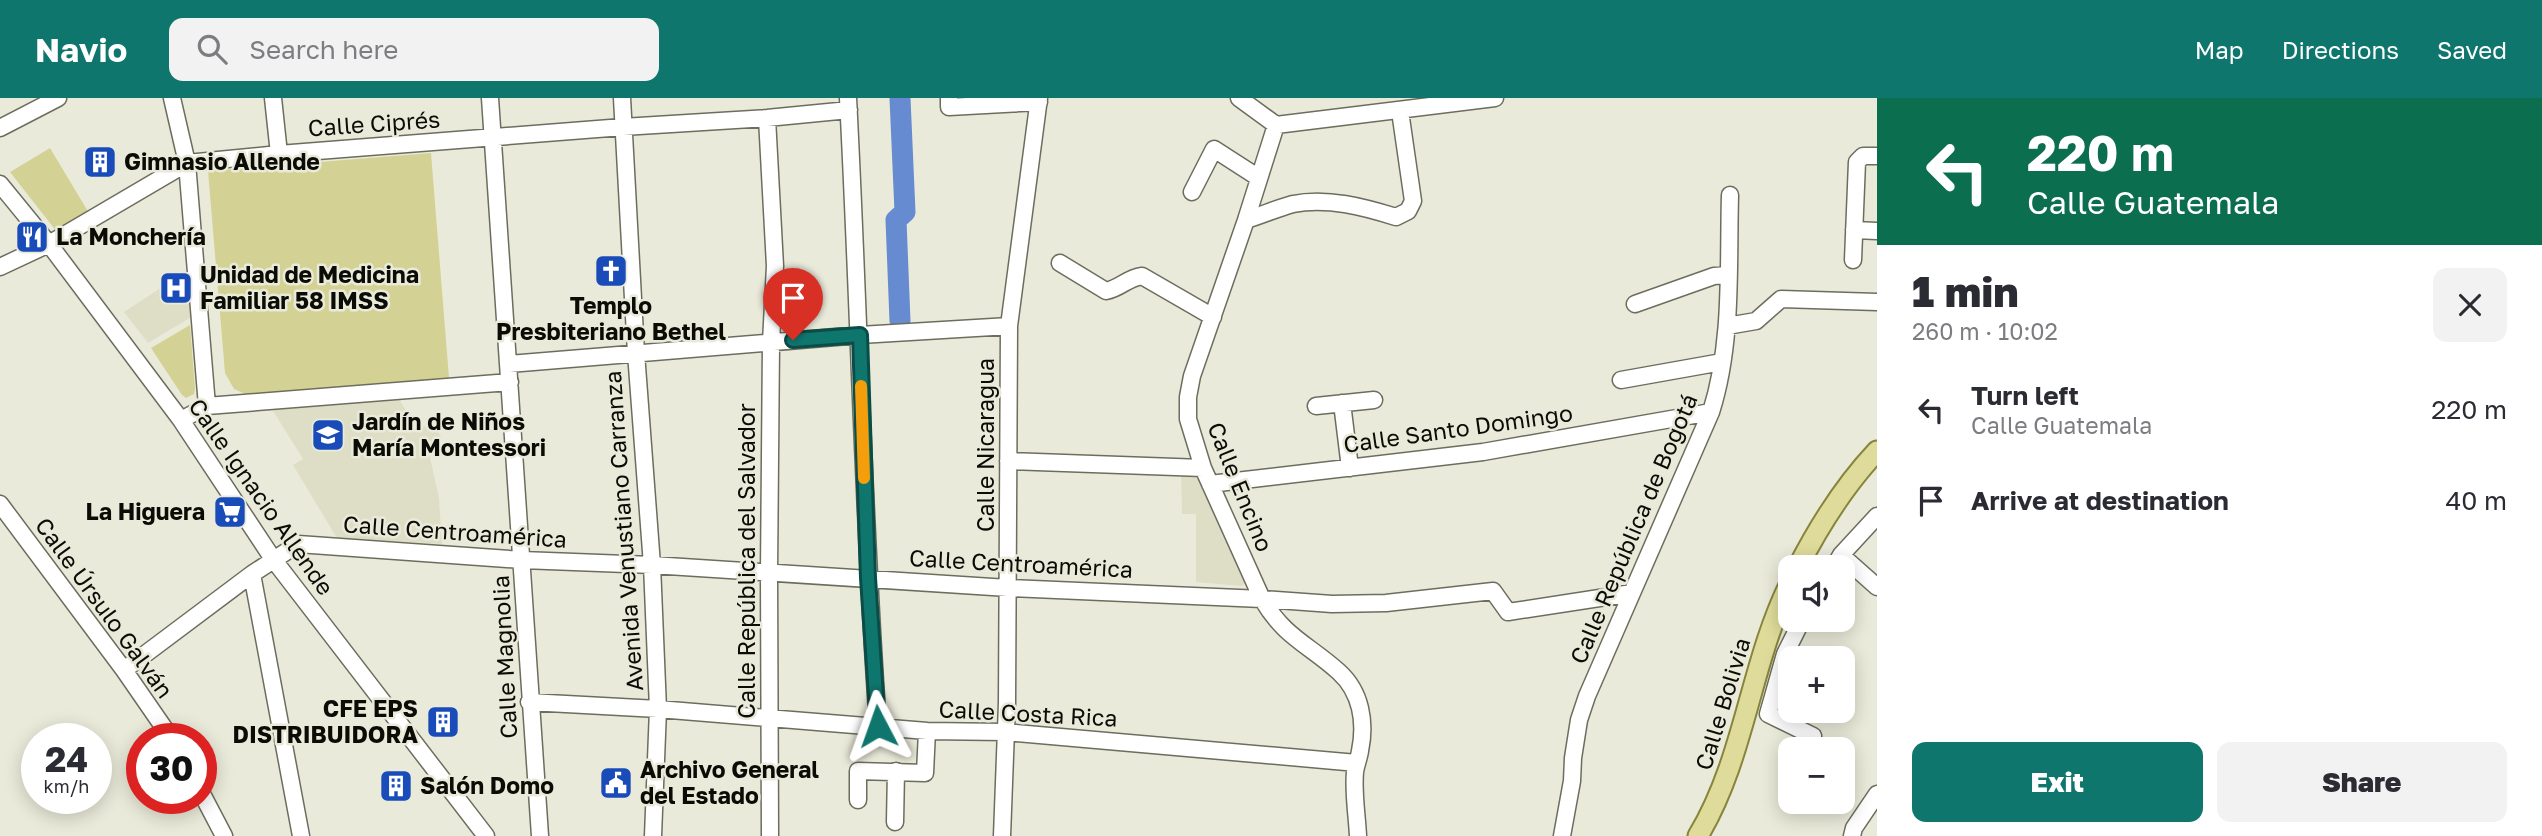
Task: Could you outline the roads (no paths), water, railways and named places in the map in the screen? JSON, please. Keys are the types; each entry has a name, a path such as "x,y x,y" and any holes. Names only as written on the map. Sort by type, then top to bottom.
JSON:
{"main road":[{"path":"1804,555 1859,470 1877,451"},
{"name":"Calle Bolivia","path":"1698,836 1724,786 1778,616"}],"street":[{"path":"0,128 58,98"},
{"path":"172,98 187,163 207,406"},
{"path":"273,98 279,154"},
{"name":"Calle Magnolia","path":"490,98 540,836"},
{"name":"Avenida Venustiano Carranza","path":"622,98 636,353 652,565 658,709 653,836"},
{"path":"1238,98 1276,124 1494,98"},
{"path":"949,102 1039,100"},
{"name":"Calle Nicaragua","path":"1002,836 1009,326 1039,100"},
{"path":"848,104 860,335 868,578 878,726"},
{"name":"Calle Ciprés","path":"0,267 49,244 187,163 623,127 767,118 848,104"},
{"path":"1247,220 1294,204 1329,203 1396,217 1408,211 1413,201 1400,111"},
{"name":"Calle República del Salvador","path":"767,118 775,266 771,342 770,836"},
{"name":"Calle Encino","path":"1276,124 1247,220 1192,376 1188,419 1203,468 1262,599 1274,619 1285,631 1339,672 1357,695 1362,712 1361,748 1355,773 1358,836"},
{"path":"1192,192 1214,149 1259,178"},
{"path":"1853,260 1857,162 1870,156"},
{"name":"Calle Ignacio Allende","path":"0,184 49,244 181,420 273,559 486,836"},
{"name":"Calle República de Bogotá","path":"1562,836 1579,720 1587,696 1711,412 1718,389 1727,327 1730,195"},
{"path":"1854,230 1877,231"},
{"path":"1060,263 1106,291 1115,289 1131,278 1142,276 1213,317"},
{"path":"1635,304 1714,276 1728,275"},
{"path":"1727,327 1756,321 1781,299 1877,302"},
{"path":"509,364 860,335 1009,326"},
{"path":"1621,380 1723,362"},
{"path":"181,420 207,406 510,382"},
{"path":"1316,406 1374,400"},
{"path":"1342,403 1350,468"},
{"name":"Calle Santo Domingo","path":"1210,484 1483,452 1711,412"},
{"path":"1008,461 1203,468"},
{"name":"Calle Úrsulo Galván","path":"0,504 161,723"},
{"path":"1843,555 1877,516"},
{"name":"Calle Centroamérica","path":"124,670 252,574 298,544 522,560 1332,604 1386,603 1493,591 1508,612 1632,593"},
{"path":"1855,572 1877,587"},
{"path":"252,574 301,836"},
{"path":"1766,648 1778,652"},
{"path":"1778,679 1768,714 1778,719"},
{"name":"Calle Costa Rica","path":"529,702 658,709 927,731 1005,732 1357,763"},
{"path":"1786,723 1813,736"},
{"path":"858,800 858,771 925,773 927,731"},
{"path":"895,822 896,771"},
{"path":"1854,836 1854,828 1877,794"},
{"path":"211,814 220,835"},
{"path":"1854,836 1877,815"}],"waterway":[{"path":"900,98 905,212 896,220 900,321"}],"place":[{"name":"Gimnasio Allende","path":"100,162"},
{"name":"La Monchería","path":"32,237"},
{"name":"Templo Presbiteriano Bethel","path":"611,271"},
{"name":"Unidad de Medicina Familiar 58 IMSS","path":"176,288"},
{"name":"Jardín de Niños María Montessori","path":"328,435"},
{"name":"La Higuera","path":"230,512"},
{"name":"CFE EPS DISTRIBUIDORA","path":"443,722"},
{"name":"Archivo General del Estado","path":"616,783"},
{"name":"Salón Domo","path":"396,786"}]}
